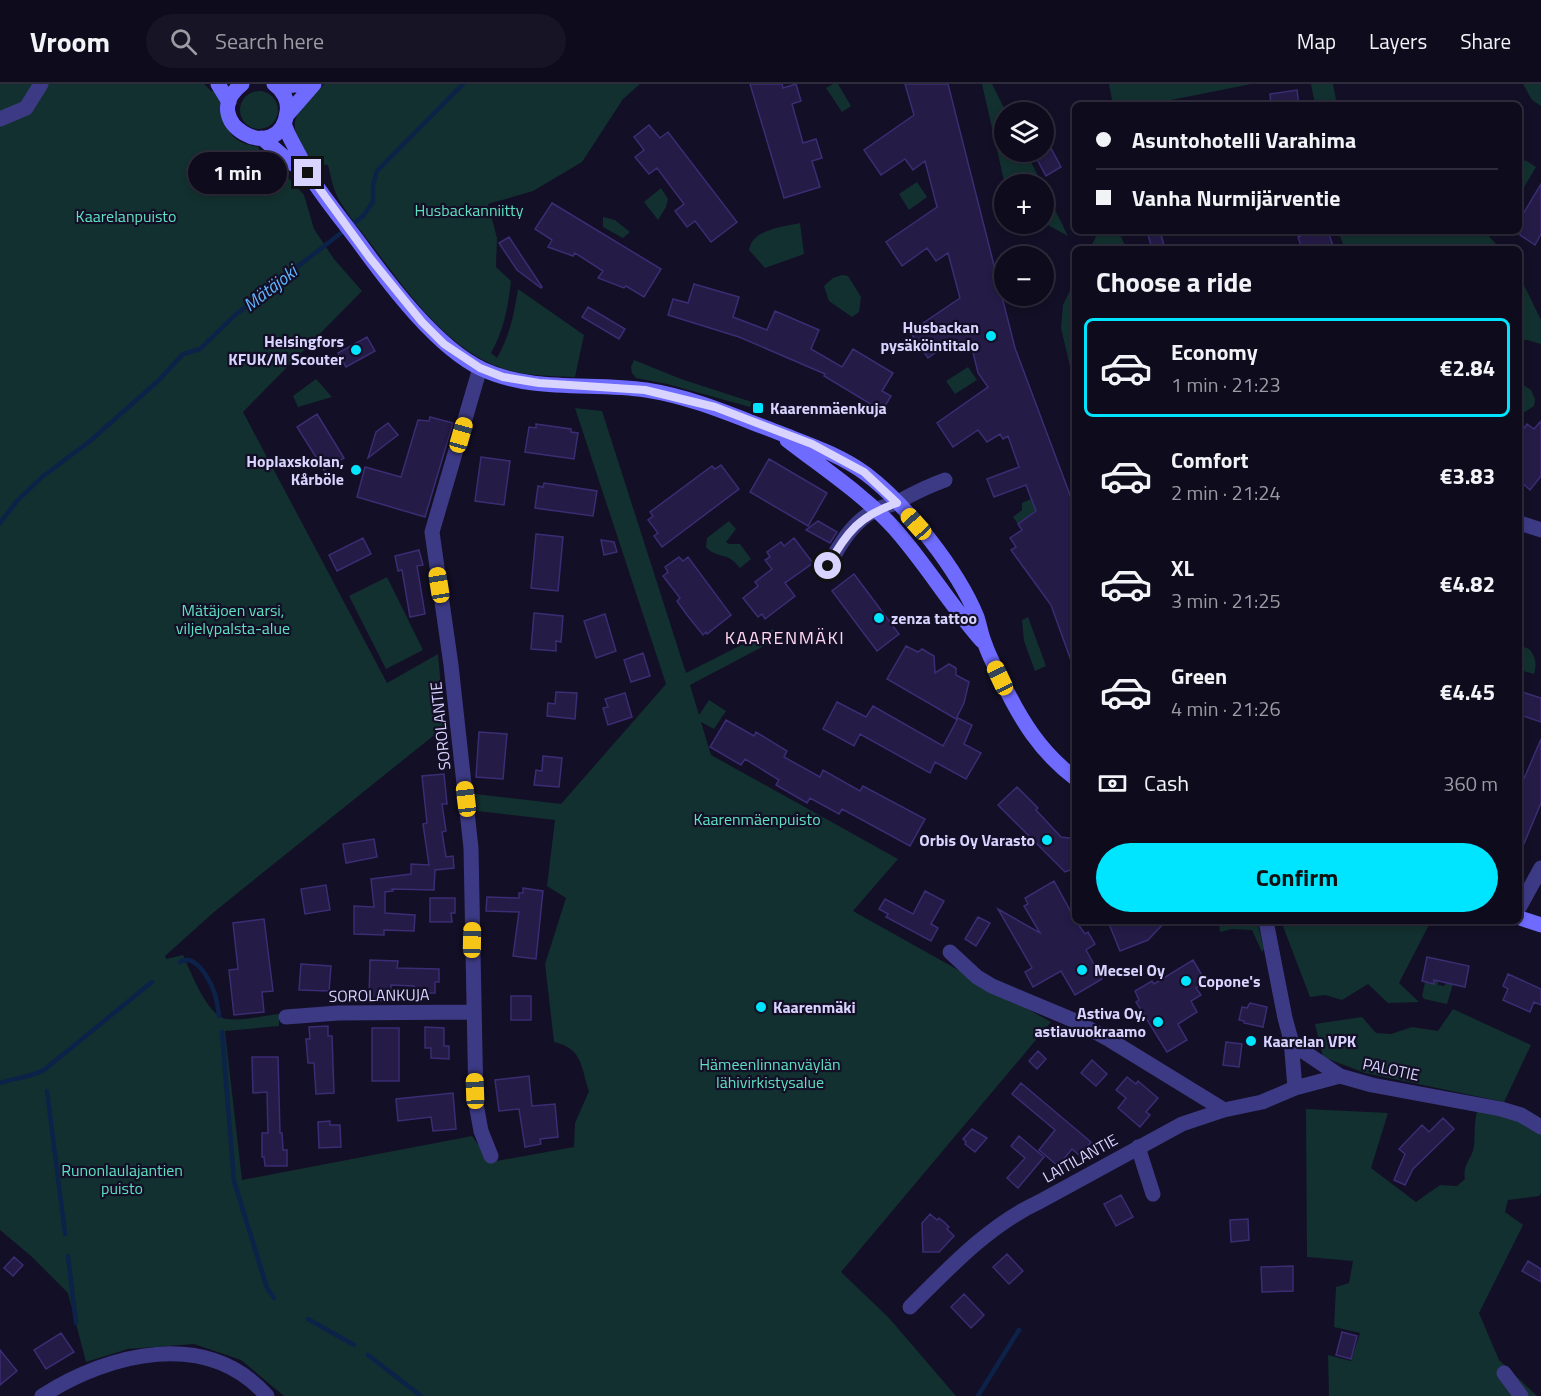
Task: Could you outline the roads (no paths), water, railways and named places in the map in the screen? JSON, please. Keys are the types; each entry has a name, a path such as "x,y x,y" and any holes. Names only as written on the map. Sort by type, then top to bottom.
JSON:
{"main road":[{"path":"218,84 226,95 230,118 239,132 254,138 271,136 279,131 314,84"},
{"path":"229,102 235,90 242,84"},
{"path":"276,85 302,84"},
{"path":"276,85 286,100 287,134 308,173 370,258 422,322 468,361 503,377 539,383 628,388 666,394 715,407 812,444 864,472 916,524 957,579 977,617 985,644 1012,702 1030,734 1055,763 1072,776"},
{"path":"262,138 290,162 308,173"},
{"path":"777,432 876,510 901,536 963,620 985,644"},
{"path":"1522,918 1540,921"}],"street":[{"path":"0,119 26,108 41,84"},
{"name":"SOROLANTIE","path":"480,368 432,532 451,664 471,848 476,1104 481,1131 491,1156"},
{"path":"828,566 851,529 876,510 897,503 917,490 945,480"},
{"path":"1522,524 1541,530"},
{"path":"1522,902 1541,868"},
{"path":"1266,924 1274,970 1291,1040 1295,1088"},
{"path":"950,952 977,977 992,986 1073,1020 1224,1110"},
{"name":"SOROLANKUJA","path":"286,1017 338,1013 473,1012"},
{"name":"PALOTIE","path":"1291,1040 1297,1047 1340,1076 1372,1085 1521,1114 1541,1127"},
{"name":"LAITILANTIE","path":"910,1307 990,1232 1017,1212 1182,1124 1224,1110 1262,1102 1295,1088 1340,1076"},
{"path":"1138,1147 1154,1194"},
{"path":"42,1396 94,1368 114,1361 150,1354 181,1354 231,1367 255,1383 267,1396"},
{"path":"1504,1373 1521,1396"}],"waterway":[{"name":"Mätäjoki","path":"0,523 17,501 42,477 90,441 158,381 183,354 200,349 235,315 363,216 373,202 373,185 377,171 463,84"},
{"path":"180,962 191,961 201,969 212,987 219,1016"},
{"path":"0,1083 44,1070 152,982"},
{"path":"222,1032 234,1181 267,1288 274,1298"},
{"path":"47,1091 65,1234"},
{"path":"68,1256 76,1323"},
{"path":"308,1319 354,1345"},
{"path":"978,1396 1019,1330"},
{"path":"368,1355 421,1396"}],"place":[{"name":"Husbackan pysäköintitalo","path":"991,336"},
{"name":"Helsingfors KFUK/M Scouter","path":"356,350"},
{"name":"Kaarenmäenkuja","path":"758,408"},
{"name":"Hoplaxskolan, Kårböle","path":"356,470"},
{"name":"zenza tattoo","path":"879,618"},
{"name":"Orbis Oy Varasto","path":"1047,840"},
{"name":"Mecsel Oy","path":"1082,970"},
{"name":"Copone's","path":"1186,981"},
{"name":"Kaarenmäki","path":"761,1007"},
{"name":"Astiva Oy, astiavuokraamo","path":"1158,1022"},
{"name":"Kaarelan VPK","path":"1251,1041"}],"district":[{"name":"KAARENMÄKI","path":"785,637"}],"park label":[{"name":"Husbackanniitty","path":"469,210"},
{"name":"Kaarelanpuisto","path":"126,216"},
{"name":"Mätäjoen varsi, viljelypalsta-alue","path":"233,619"},
{"name":"Kaarenmäenpuisto","path":"757,819"},
{"name":"Hämeenlinnanväylän lähivirkistysalue","path":"770,1073"},
{"name":"Runonlaulajantien puisto","path":"122,1179"}]}
